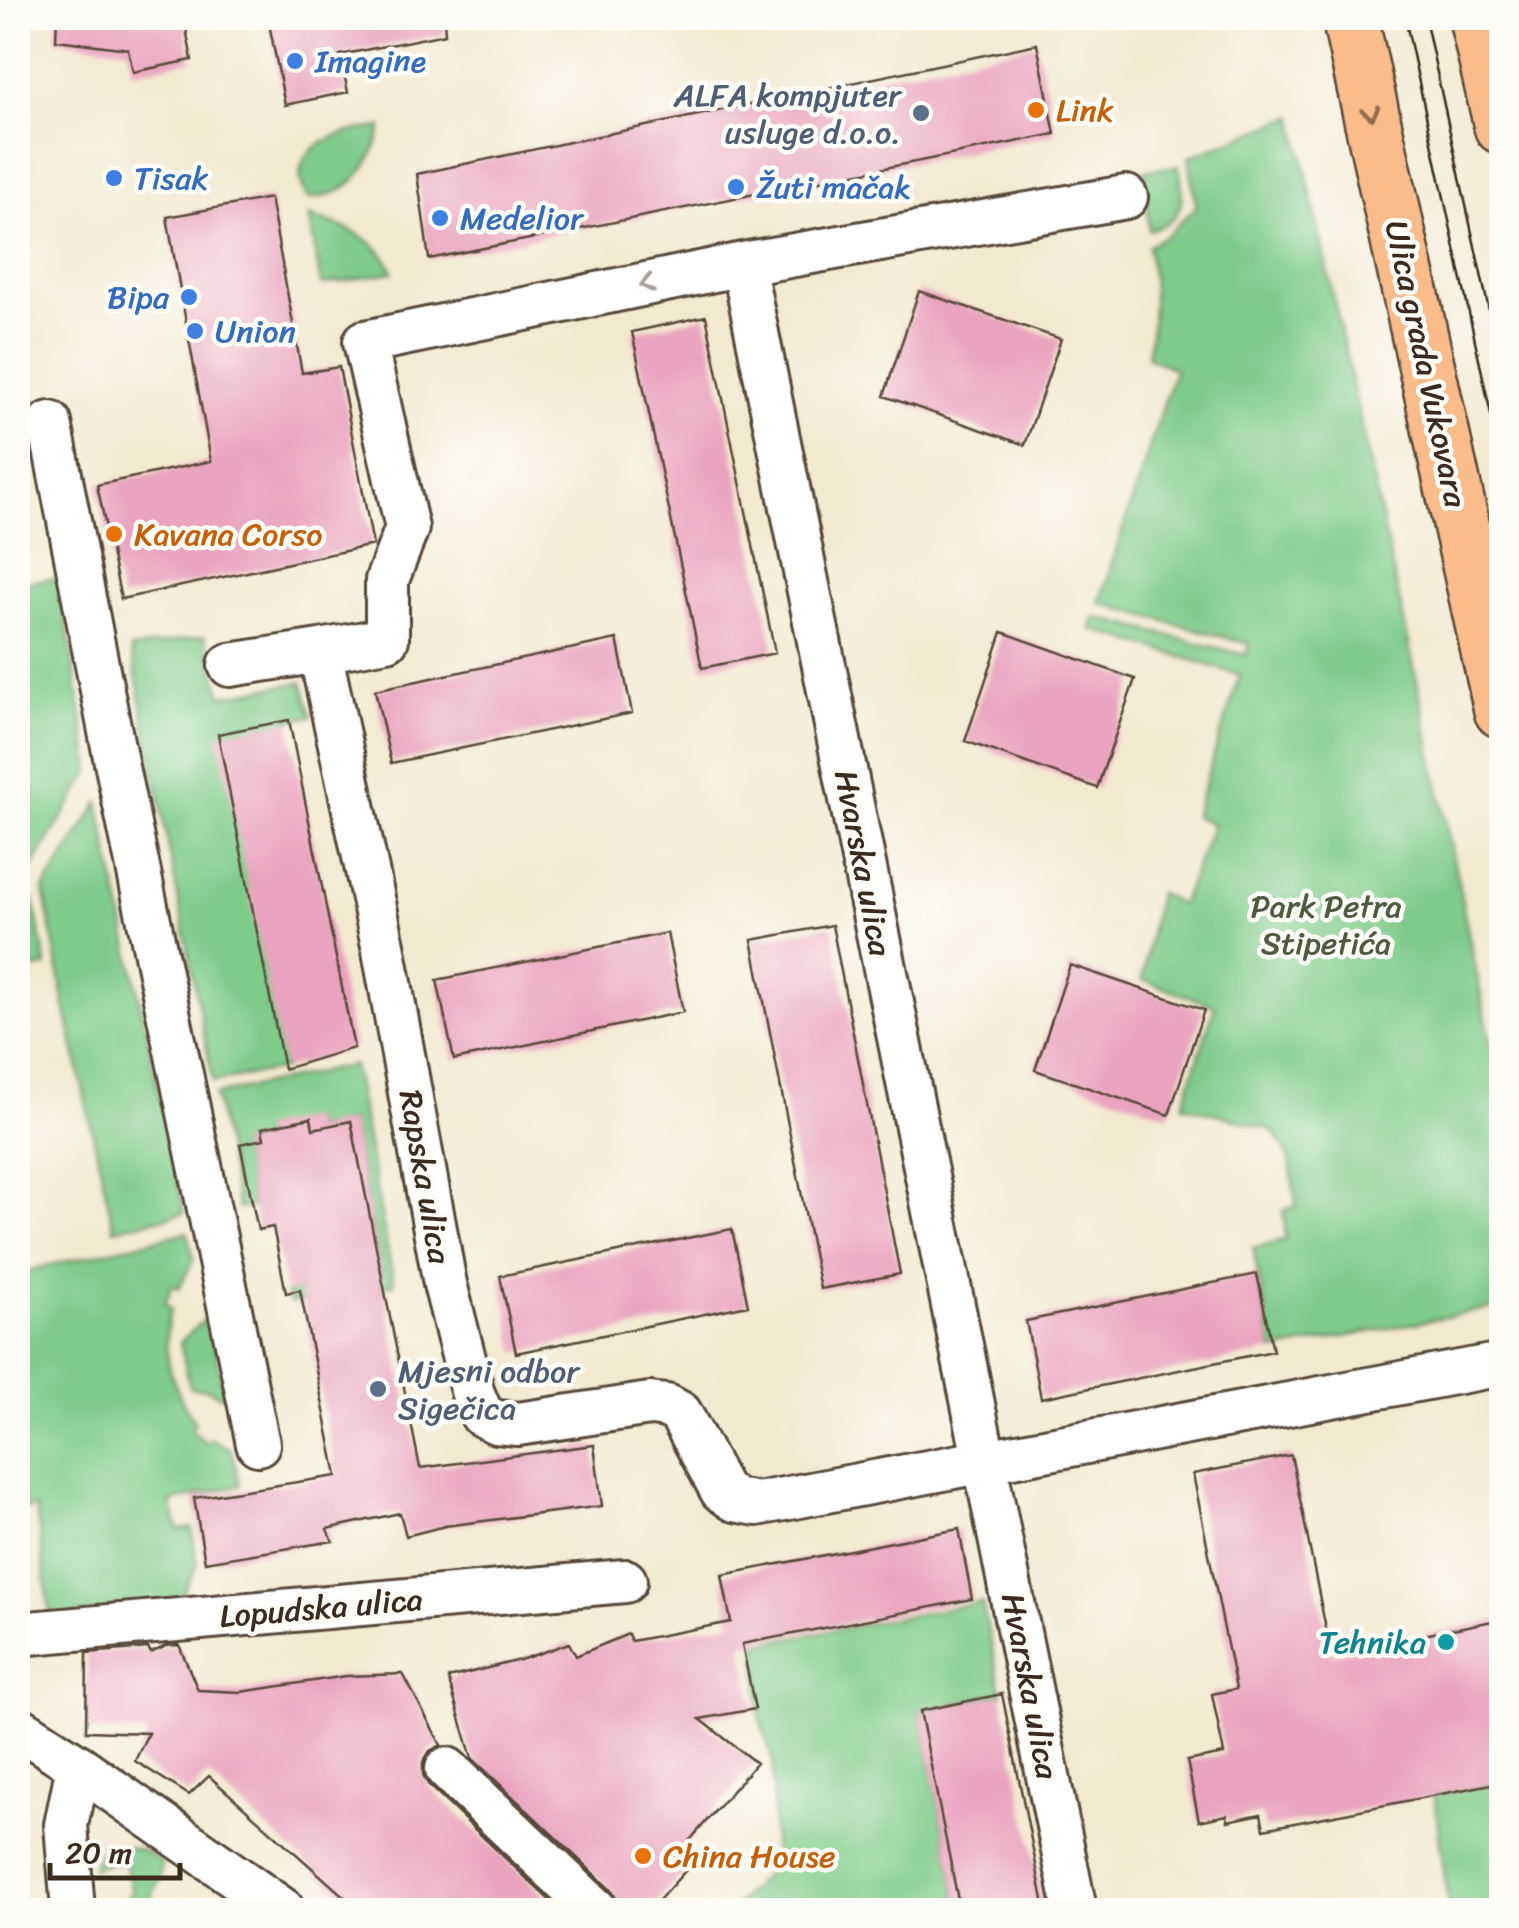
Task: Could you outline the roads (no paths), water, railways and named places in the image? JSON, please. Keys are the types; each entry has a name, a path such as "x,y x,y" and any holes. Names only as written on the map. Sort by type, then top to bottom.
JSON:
{"main road":[{"name":"Ulica grada Vukovara","path":"1350,18 1502,710"},
{"path":"1478,18 1502,126"}],"street":[{"path":"230,665 387,639 388,580 407,528 365,342 742,264 1126,197"},
{"name":"Hvarska ulica","path":"742,264 1075,1910"},
{"path":"50,423 116,762 258,1444"},
{"name":"Rapska ulica","path":"320,651 383,945 445,1284 482,1415 496,1422 518,1424 650,1404 668,1406 680,1413 722,1490 735,1500 756,1504 984,1461"},
{"path":"984,1461 1502,1364"},
{"name":"Lopudska ulica","path":"18,1634 624,1581"},
{"path":"18,1728 283,1910"},
{"path":"74,1910 66,1825 78,1766"},
{"path":"447,1769 596,1910"}],"tram line":[{"path":"1405,18 1502,465"},
{"path":"1425,18 1502,370"}],"place":[{"name":"Imagine","path":"295,61"},
{"name":"Link","path":"1036,110"},
{"name":"ALFA kompjuter usluge d.o.o.","path":"921,113"},
{"name":"Tisak","path":"114,178"},
{"name":"Žuti mačak","path":"736,187"},
{"name":"Medelior","path":"440,218"},
{"name":"Bipa","path":"189,297"},
{"name":"Union","path":"195,331"},
{"name":"Kavana Corso","path":"114,534"},
{"name":"Mjesni odbor Sigečica","path":"378,1389"},
{"name":"Tehnika","path":"1446,1642"},
{"name":"China House","path":"643,1856"}],"park label":[{"name":"Park Petra Stipetića","path":"1326,924"}]}
